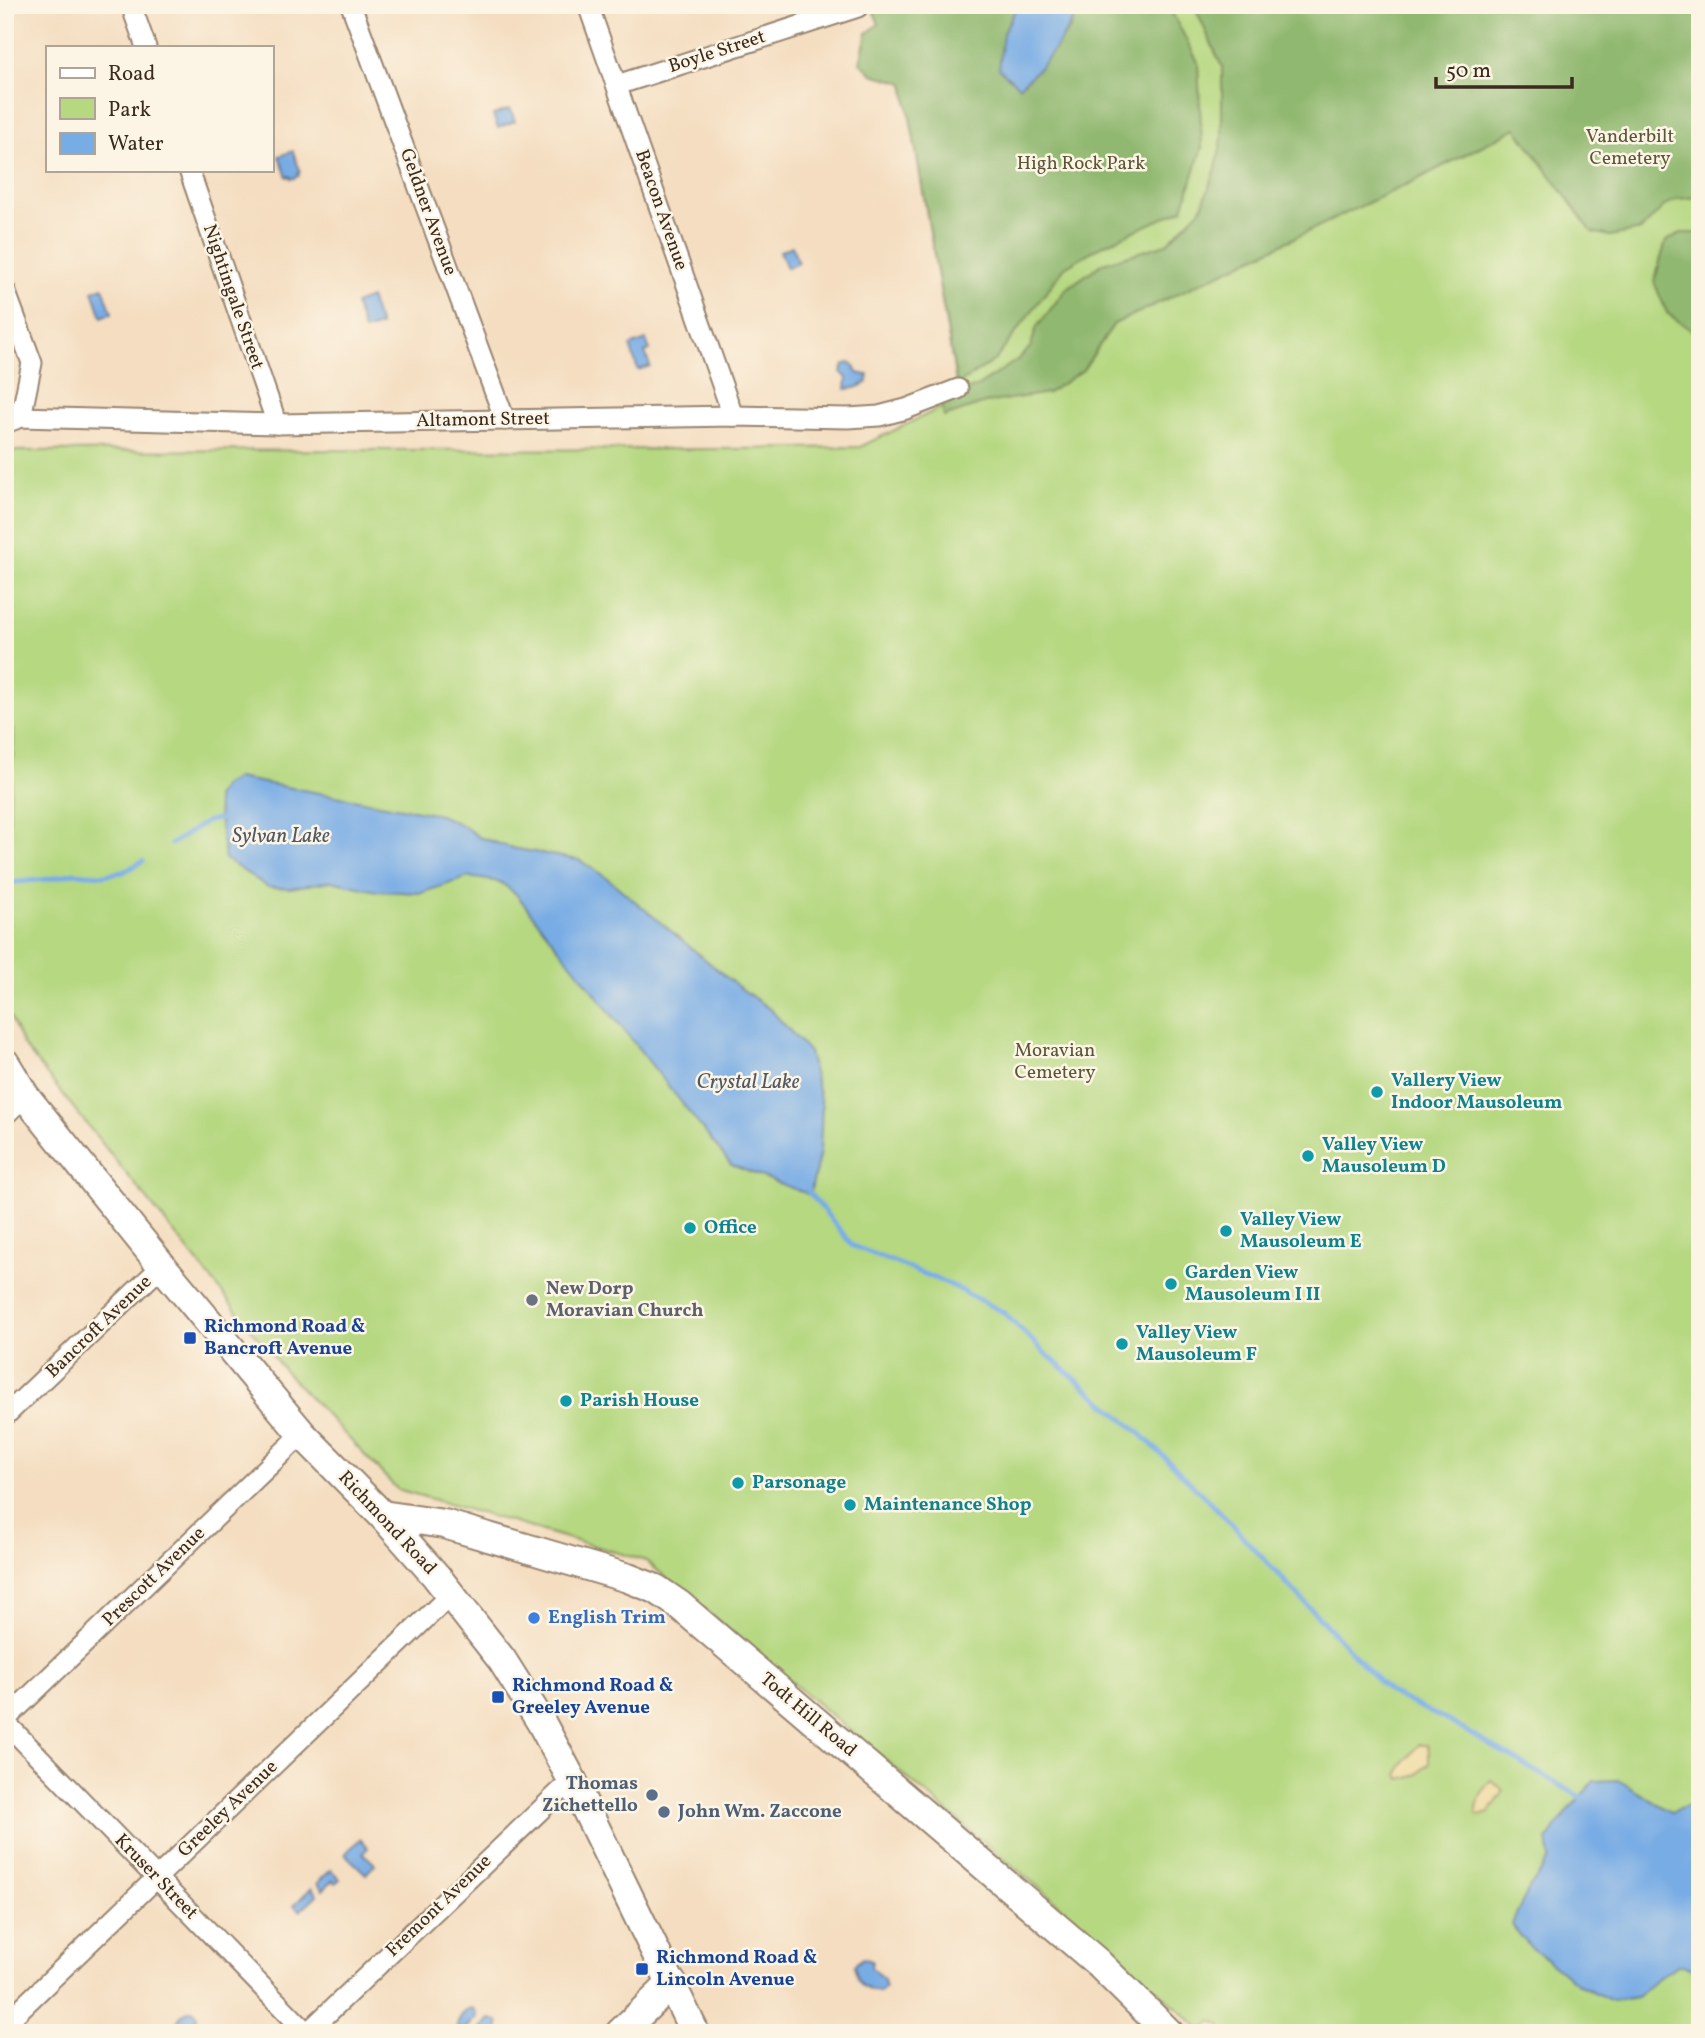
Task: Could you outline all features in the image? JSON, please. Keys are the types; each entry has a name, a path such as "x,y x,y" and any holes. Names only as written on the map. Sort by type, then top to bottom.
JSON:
{"main road":[{"name":"Richmond Road","path":"5,1063 15,1106 162,1266 302,1434 382,1515 451,1594 502,1660 541,1722 572,1780 695,2033"},
{"name":"Todt Hill Road","path":"382,1515 444,1524 628,1577 656,1589 678,1604 1097,1962 1169,2033"},
{"path":"620,2033 672,1983"},
{"path":"1132,1998 1145,2033"}],"street":[{"path":"131,5 146,46"},
{"name":"Geldner Avenue","path":"351,5 505,420"},
{"name":"Beacon Avenue","path":"588,5 733,416"},
{"name":"Boyle Street","path":"617,85 858,7"},
{"name":"Nightingale Street","path":"190,172 277,424"},
{"path":"5,290 32,363 10,416"},
{"name":"Altamont Street","path":"10,416 277,424 733,416 848,418 879,416 906,409 958,389"},
{"name":"Bancroft Avenue","path":"5,1416 162,1266"},
{"name":"Prescott Avenue","path":"5,1721 302,1434"},
{"name":"Greeley Avenue","path":"5,2024 451,1594"},
{"name":"Kruser Street","path":"5,1721 307,2033"},
{"name":"Fremont Avenue","path":"307,2033 572,1780"}],"green space":[{"name":"Moravian Cemetery","path":"871,5 1700,5 1700,2033 1223,2033 1221,2025 1211,2022 1203,2031 1103,1941 646,1561 397,1489 285,1371 23,1045 5,1005 5,895 14,733 5,715 5,456 11,451 860,447 959,399 904,82"},
{"name":"High Rock Park","path":"871,5 1018,5 1003,33 1054,48 1070,28 1079,5 1168,5 1198,62 1202,147 1183,209 1099,247 1065,267 996,359 957,385 904,83 872,74 860,62 867,33 879,24"},
{"name":"Vanderbilt Cemetery","path":"1194,5 1700,5 1700,197 1677,199 1663,207 1641,230 1610,236 1592,232 1516,128 1422,177 1114,324 1083,370 1048,393 985,403 944,417 941,402 978,386 1030,348 1037,327 1066,289 1103,263 1166,244 1201,209 1216,168 1222,139 1222,67"},
{"path":"1681,233 1700,233 1700,340 1694,332 1667,313 1654,282 1666,241"}],"sand":[{"path":"1418,1745 1427,1745 1429,1764 1418,1774 1401,1779 1398,1775 1401,1767"},
{"path":"1491,1780 1504,1791 1489,1813 1480,1816 1476,1813 1477,1805"}],"water":[{"path":"1018,5 1079,5 1054,50 1038,70 1019,86 999,69 1003,33"},
{"path":"510,109 515,121 498,128 493,115"},
{"path":"293,151 300,172 299,176 291,179 290,176 287,177 279,156"},
{"path":"792,246 798,263 787,268 780,251"},
{"path":"103,287 112,313 102,317 93,291"},
{"path":"370,298 380,326 364,331 355,304"},
{"path":"646,340 650,350 645,352 650,366 638,370 630,346"},
{"path":"848,363 853,364 857,373 868,375 867,383 846,389 847,378 841,372"},
{"name":"Crystal Lake","path":"237,778 440,815 479,837 512,848 579,860 607,878 736,985 771,1010 809,1052 822,1107 820,1152 810,1195 731,1165 516,894 500,882 469,877 421,893 377,891 331,881 290,888 268,887 225,859 216,797 223,786"},
{"path":"1618,1780 1671,1812 1700,1802 1700,1975 1690,1968 1677,1965 1637,1997 1612,2001 1579,1985 1529,1946 1511,1924 1530,1887 1550,1859 1547,1840 1572,1806 1594,1781"},
{"path":"360,1839 368,1848 363,1853 375,1864 366,1874 345,1854"},
{"path":"331,1870 340,1879 336,1883 333,1880 323,1890 317,1883"},
{"path":"311,1888 317,1895 300,1911 294,1905"},
{"path":"863,1958 872,1961 871,1968 884,1979 885,1987 880,1992 864,1987 858,1980 854,1965"},
{"path":"471,2008 475,2010 477,2017 461,2031 457,2028 458,2023 463,2014"},
{"path":"193,2010 197,2016 195,2021 188,2027 180,2028 177,2023 180,2018"},
{"path":"490,2019 498,2021 498,2031 476,2033"}],"waterway":[{"name":"Sylvan Lake","path":"171,844 207,821 225,818"},
{"path":"7,883 74,873 103,875 123,872 143,861"},
{"path":"807,1190 853,1246 947,1283 1003,1312 1045,1353 1141,1434 1216,1508 1389,1692 1450,1722 1584,1799"}],"place":[{"name":"Vallery View Indoor Mausoleum","path":"1377,1092"},
{"name":"Valley View Mausoleum D","path":"1308,1156"},
{"name":"Office","path":"690,1228"},
{"name":"Valley View Mausoleum E","path":"1226,1231"},
{"name":"Garden View Mausoleum I II","path":"1171,1284"},
{"name":"New Dorp Moravian Church","path":"532,1300"},
{"name":"Richmond Road & Bancroft Avenue","path":"190,1338"},
{"name":"Valley View Mausoleum F","path":"1122,1344"},
{"name":"Parish House","path":"566,1401"},
{"name":"Parsonage","path":"738,1483"},
{"name":"Maintenance Shop","path":"850,1505"},
{"name":"English Trim","path":"534,1618"},
{"name":"Richmond Road & Greeley Avenue","path":"498,1697"},
{"name":"Thomas Zichettello","path":"652,1795"},
{"name":"John Wm. Zaccone","path":"664,1812"},
{"name":"Richmond Road & Lincoln Avenue","path":"642,1969"}]}
